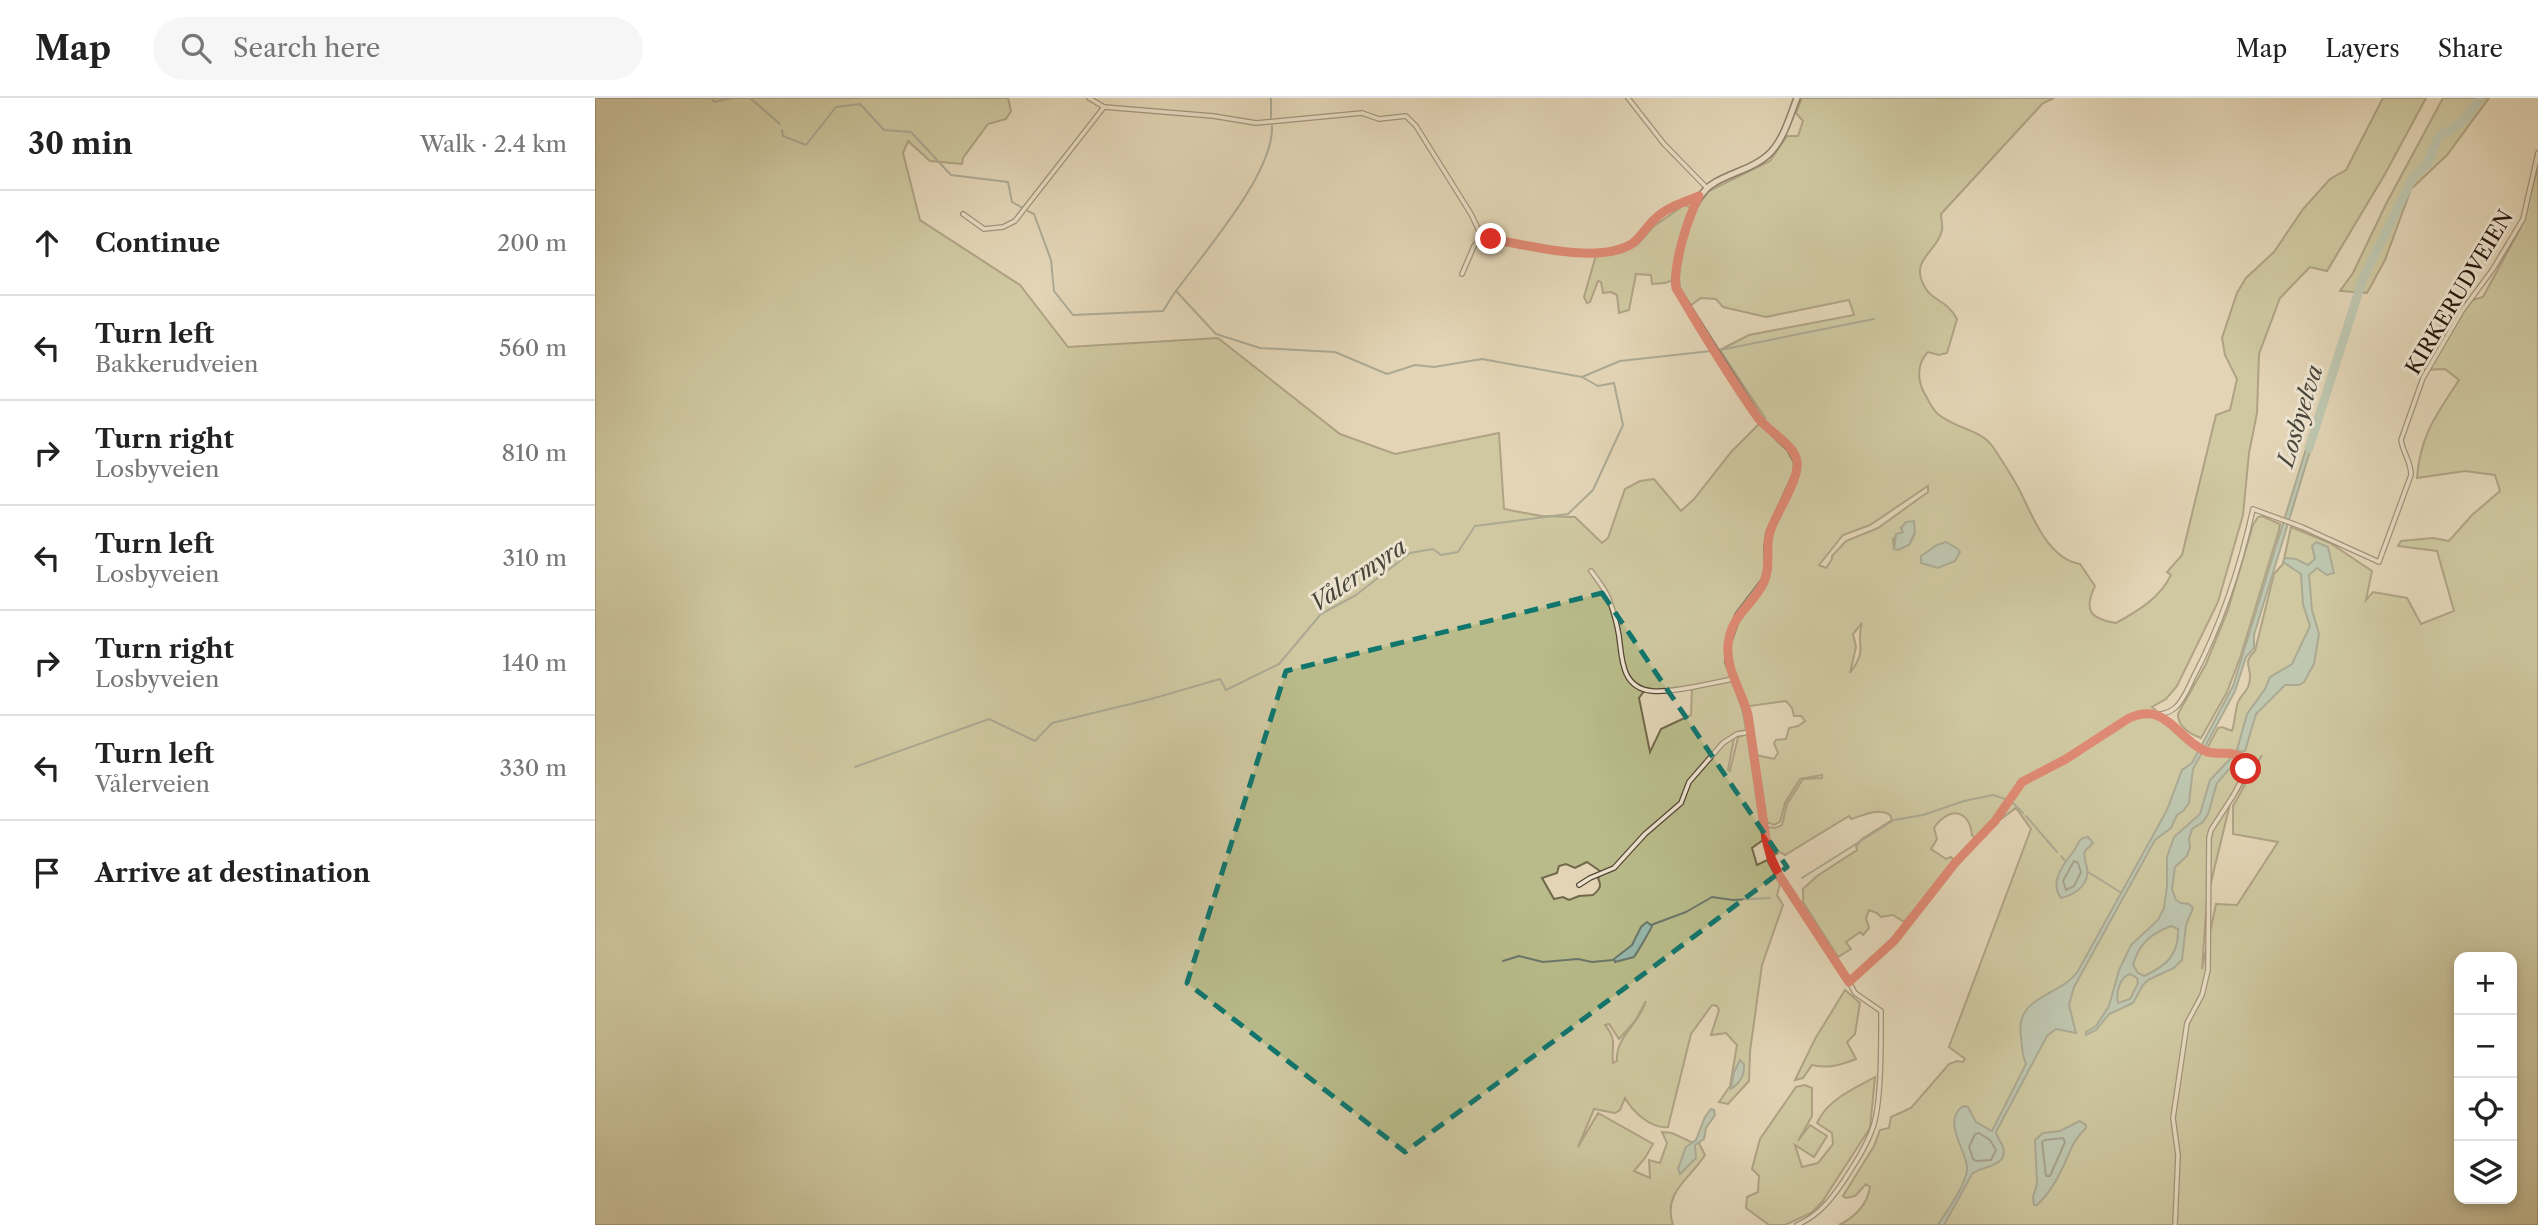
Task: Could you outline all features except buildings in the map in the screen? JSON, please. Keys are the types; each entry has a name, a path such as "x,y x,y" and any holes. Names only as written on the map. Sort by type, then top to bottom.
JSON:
{"main road":[{"path":"1797,98 1783,133 1772,151 1707,188 1699,196 1687,226 1676,288 1759,419 1790,449 1797,462 1796,474 1769,533 1765,581 1738,615 1730,633 1728,662 1733,679 1744,698 1771,858 1779,875 1849,982"}],"street":[{"path":"1089,98 1104,107 1213,116 1256,123 1361,113 1379,119 1406,116 1416,126 1471,214 1482,237"},
{"path":"1628,98 1649,126 1707,188"},
{"path":"963,214 984,229 1003,227 1015,220 1104,107"},
{"name":"KIRKERUDVEIEN","path":"2158,716 2178,705 2218,628 2238,571 2253,509 2379,562 2411,474 2411,464 2400,440 2423,378 2462,311 2519,228 2526,211 2538,153"},
{"path":"1482,237 1576,252 1621,249 1636,241 1661,214 1699,196"},
{"path":"1462,274 1474,246 1482,237"},
{"path":"1591,572 1608,597 1619,636 1619,656 1627,676 1637,685 1653,691 1733,679"},
{"path":"1797,1225 1816,1215 1828,1203 1863,1152 1874,1127 1881,1012 1855,993 1849,982 1894,941 1955,863 1995,821 2022,782 2140,714 2158,716 2204,751 2234,753 2245,759 2247,766 2234,796 2211,830 2209,838 2208,970 2202,995 2187,1023 2173,1118 2179,1169 2175,1225"},
{"path":"1579,885 1614,868 1645,834 1681,803 1689,782 1723,743 1737,734 1750,732"}],"highlighted area":[{"path":"1602,593 1787,867 1405,1152 1187,983 1286,671"}],"green space":[{"path":"595,98 1008,98 1011,111 1006,119 988,124 963,158 962,164 930,161 908,141 903,153 920,220 1020,285 1068,347 1218,338 1340,434 1395,454 1499,433 1504,509 1541,516 1575,517 1602,543 1608,538 1625,489 1640,481 1654,479 1681,511 1694,499 1732,451 1765,418 1720,350 1749,335 1854,315 1849,300 1766,317 1723,307 1716,299 1701,298 1691,305 1680,289 1679,278 1652,284 1651,275 1636,274 1629,310 1619,313 1617,295 1611,292 1603,293 1601,282 1598,281 1590,302 1587,303 1584,297 1596,255 1637,245 1653,227 1684,205 1695,209 1709,191 1770,161 1787,136 1798,136 1803,121 1796,113 1802,98 2054,98 2043,103 1941,214 1942,230 1922,263 1921,279 1929,293 1949,308 1957,319 1947,353 1939,355 1928,352 1921,362 1920,379 1923,391 1936,412 1944,419 1981,436 1993,447 2015,481 2043,536 2059,554 2080,564 2095,586 2090,602 2092,612 2100,619 2116,623 2140,609 2161,591 2171,575 2167,572 2182,555 2216,415 2230,410 2237,379 2225,355 2222,338 2237,293 2246,278 2274,252 2303,209 2330,179 2346,170 2383,98 2426,98 2385,174 2327,271 2310,267 2280,298 2259,354 2257,413 2249,453 2243,515 2218,602 2177,686 2166,699 2152,707 2204,754 2218,728 2232,731 2238,702 2250,682 2248,661 2255,651 2274,574 2283,564 2291,527 2330,543 2372,571 2366,600 2373,592 2407,598 2421,624 2454,611 2437,551 2398,546 2401,541 2433,538 2449,541 2472,515 2500,491 2495,475 2465,471 2417,478 2426,438 2436,415 2459,380 2445,369 2423,370 2448,307 2483,297 2521,227 2538,167 2538,1225 1839,1225 1855,1214 1866,1200 1870,1187 1866,1184 1855,1196 1843,1196 1874,1146 1880,1130 1889,1128 1891,1117 1911,1108 1949,1064 1963,1062 1965,1059 1949,1047 2031,829 2016,808 1994,824 1991,822 1975,838 1962,815 1945,816 1934,828 1937,839 1931,849 1946,859 1951,857 1952,865 1904,922 1893,915 1881,917 1869,910 1866,918 1869,928 1863,935 1860,932 1846,942 1851,949 1838,957 1803,902 1803,889 1817,876 1857,850 1856,846 1862,839 1892,820 1890,815 1881,812 1851,819 1849,816 1785,855 1780,852 1772,856 1767,827 1782,825 1787,804 1803,779 1822,778 1822,775 1800,779 1785,803 1780,822 1774,825 1767,822 1756,755 1774,759 1778,753 1774,743 1776,740 1786,739 1789,728 1805,721 1801,716 1794,716 1786,701 1742,707 1746,730 1735,733 1728,770 1730,771 1738,737 1747,734 1763,840 1752,848 1757,865 1767,860 1780,884 1777,895 1783,905 1762,965 1750,1051 1749,1081 1728,1104 1719,1102 1730,1086 1737,1045 1726,1033 1711,1035 1719,1010 1712,1005 1691,1034 1668,1127 1655,1125 1643,1118 1625,1098 1620,1110 1615,1113 1594,1109 1578,1147 1598,1113 1653,1144 1634,1171 1650,1178 1649,1160 1660,1163 1667,1143 1662,1132 1672,1133 1693,1143 1698,1141 1705,1155 1675,1194 1671,1203 1673,1225 595,1225","holes":["1928,486 1928,492 1878,528 1846,541 1832,556 1826,568 1819,565 1843,535 1870,525","1901,528 1915,532 1908,545 1894,549 1893,539 1903,532","1862,623 1859,658 1850,673 1856,647 1853,634","1692,686 1691,715 1661,729 1650,752 1639,698 1645,690","2262,755 2233,806 2233,834 2278,842 2237,905 2216,904 2202,969 2207,899 2230,804","1587,862 1600,871 1597,891 1593,895 1569,900 1563,897 1554,899 1542,878 1557,873 1559,866 1566,864 1575,868","1646,1001 1639,1016 1620,1045 1617,1061 1613,1063 1613,1039 1605,1025 1609,1024 1619,1039 1635,1021"]},
{"path":"2443,98 2489,98 2447,155 2411,189 2385,260 2367,293 2340,291 2353,273 2386,204"},
{"path":"2262,516 2280,524 2279,530 2241,655 2227,692 2201,738 2182,726 2178,714 2206,664 2228,610 2253,525 2258,517"},
{"path":"1845,990 1860,1003 1855,1034 1847,1042 1856,1059 1834,1066 1812,1065 1803,1078 1795,1080 1815,1039"},
{"path":"1875,1077 1870,1128 1822,1202 1811,1213 1785,1225 1769,1225 1746,1208 1747,1197 1758,1192 1759,1176 1752,1169 1760,1139 1796,1087 1805,1085 1812,1088 1812,1116 1798,1141 1810,1125 1827,1136 1814,1157 1795,1145 1802,1167 1818,1163 1833,1144 1832,1133 1817,1123 1828,1107"}],"water":[{"path":"2310,436 2314,438 2254,635 2254,648 2246,657 2235,691 2193,769 2189,803 2177,815 2171,828 2155,840 2074,987 2069,1005 2076,1033 2056,1029 2047,1036 1996,1132 2003,1147 2002,1159 1972,1174 1944,1225 1938,1225 1967,1172 1956,1135 1954,1119 1957,1112 1963,1106 1968,1107 1976,1122 1992,1131 2026,1064 2021,1037 2024,1013 2040,998 2070,980 2078,971 2167,810 2182,770 2192,763 2233,686"},
{"path":"1914,521 1915,532 1909,545 1894,549 1896,534 1903,532 1901,528 1906,522"},
{"path":"1946,542 1960,552 1955,561 1938,568 1921,563 1921,556"},
{"path":"2316,542 2328,547 2334,573 2327,575 2317,568 2309,575 2312,610 2319,634 2314,664 2304,682 2299,685 2285,685 2256,714 2245,751 2241,752 2237,750 2247,714 2270,677 2292,664 2310,626 2303,604 2301,574 2283,562 2285,558 2296,559 2308,565 2315,559 2312,546"},
{"path":"2233,756 2238,759 2217,783 2208,814 2203,822 2192,829 2187,856 2175,867 2172,889 2176,900 2193,908 2186,925 2182,960 2174,968 2148,980 2133,1003 2109,1014 2096,1030 2086,1035 2086,1032 2096,1026 2109,1006 2119,970 2131,945 2158,920 2164,908 2167,857 2174,837 2200,814 2210,780","holes":["2171,926 2178,929 2178,938 2170,958 2144,976 2138,973 2133,965 2142,945 2157,932","2130,974 2137,978 2138,983 2130,999 2118,1003 2119,986"]},
{"path":"2088,837 2093,843 2084,853 2087,874 2084,884 2061,898 2056,886 2059,874 2080,840"},
{"path":"1647,922 1652,926 1634,957 1615,962 1614,959 1632,945 1641,927"},
{"path":"1740,1060 1744,1064 1743,1075 1731,1089 1734,1072"},
{"path":"1711,1109 1715,1115 1706,1128 1704,1139 1695,1145 1696,1158 1680,1174 1678,1169 1686,1147 1696,1140"},
{"path":"2080,1121 2086,1128 2075,1142 2052,1187 2037,1205 2034,1205 2033,1197 2037,1184 2035,1140 2043,1133 2060,1131"}],"waterway":[{"path":"711,98 714,102 732,98"},
{"path":"750,98 780,124"},
{"path":"1271,98 1271,118"},
{"name":"Losbyelva","path":"2309,448 2362,281 2413,177 2427,164 2439,136 2463,120 2480,98"},
{"path":"782,130 783,136 806,145 836,107 860,104 884,130 911,132 951,175 1008,182 1012,202 1021,207"},
{"path":"1272,126 1270,145 1250,188 1220,234 1176,291 1216,334 1260,348 1335,352 1387,374 1415,365 1434,367 1482,359 1582,377 1620,361 1711,351"},
{"path":"1028,211 1034,214 1051,260 1054,291 1073,315 1163,311 1175,292"},
{"path":"1720,350 1874,319"},
{"name":"Vålermyra","path":"855,767 989,719 1035,741 1052,723 1220,679 1226,690 1279,664 1321,614 1356,595 1410,553 1433,549 1441,555 1458,552 1475,526 1568,514 1593,490 1623,425 1614,383 1598,386 1582,377"},
{"path":"1802,878 1894,820 1923,815 1964,801 1993,795 2011,801 2023,813"},
{"path":"2026,816 2057,852"},
{"path":"2061,856 2065,861"},
{"path":"2088,872 2120,892"},
{"path":"1651,925 1686,912 1712,897 1733,900 1770,898"},
{"path":"1503,961 1519,956 1543,962 1613,960"}],"route":[{"path":"1491,239 1576,252 1621,249 1636,241 1661,214 1699,196 1691,213 1675,281 1676,288 1759,419 1790,449 1797,462 1796,474 1769,533 1765,581 1733,623 1728,643 1728,662 1733,679 1744,698 1748,715 1771,858 1779,875 1849,982 1894,941 1955,863 1995,821 2022,782 2066,759 2129,718 2140,714 2158,716 2204,751 2230,752 2245,759 2246,769"}]}
